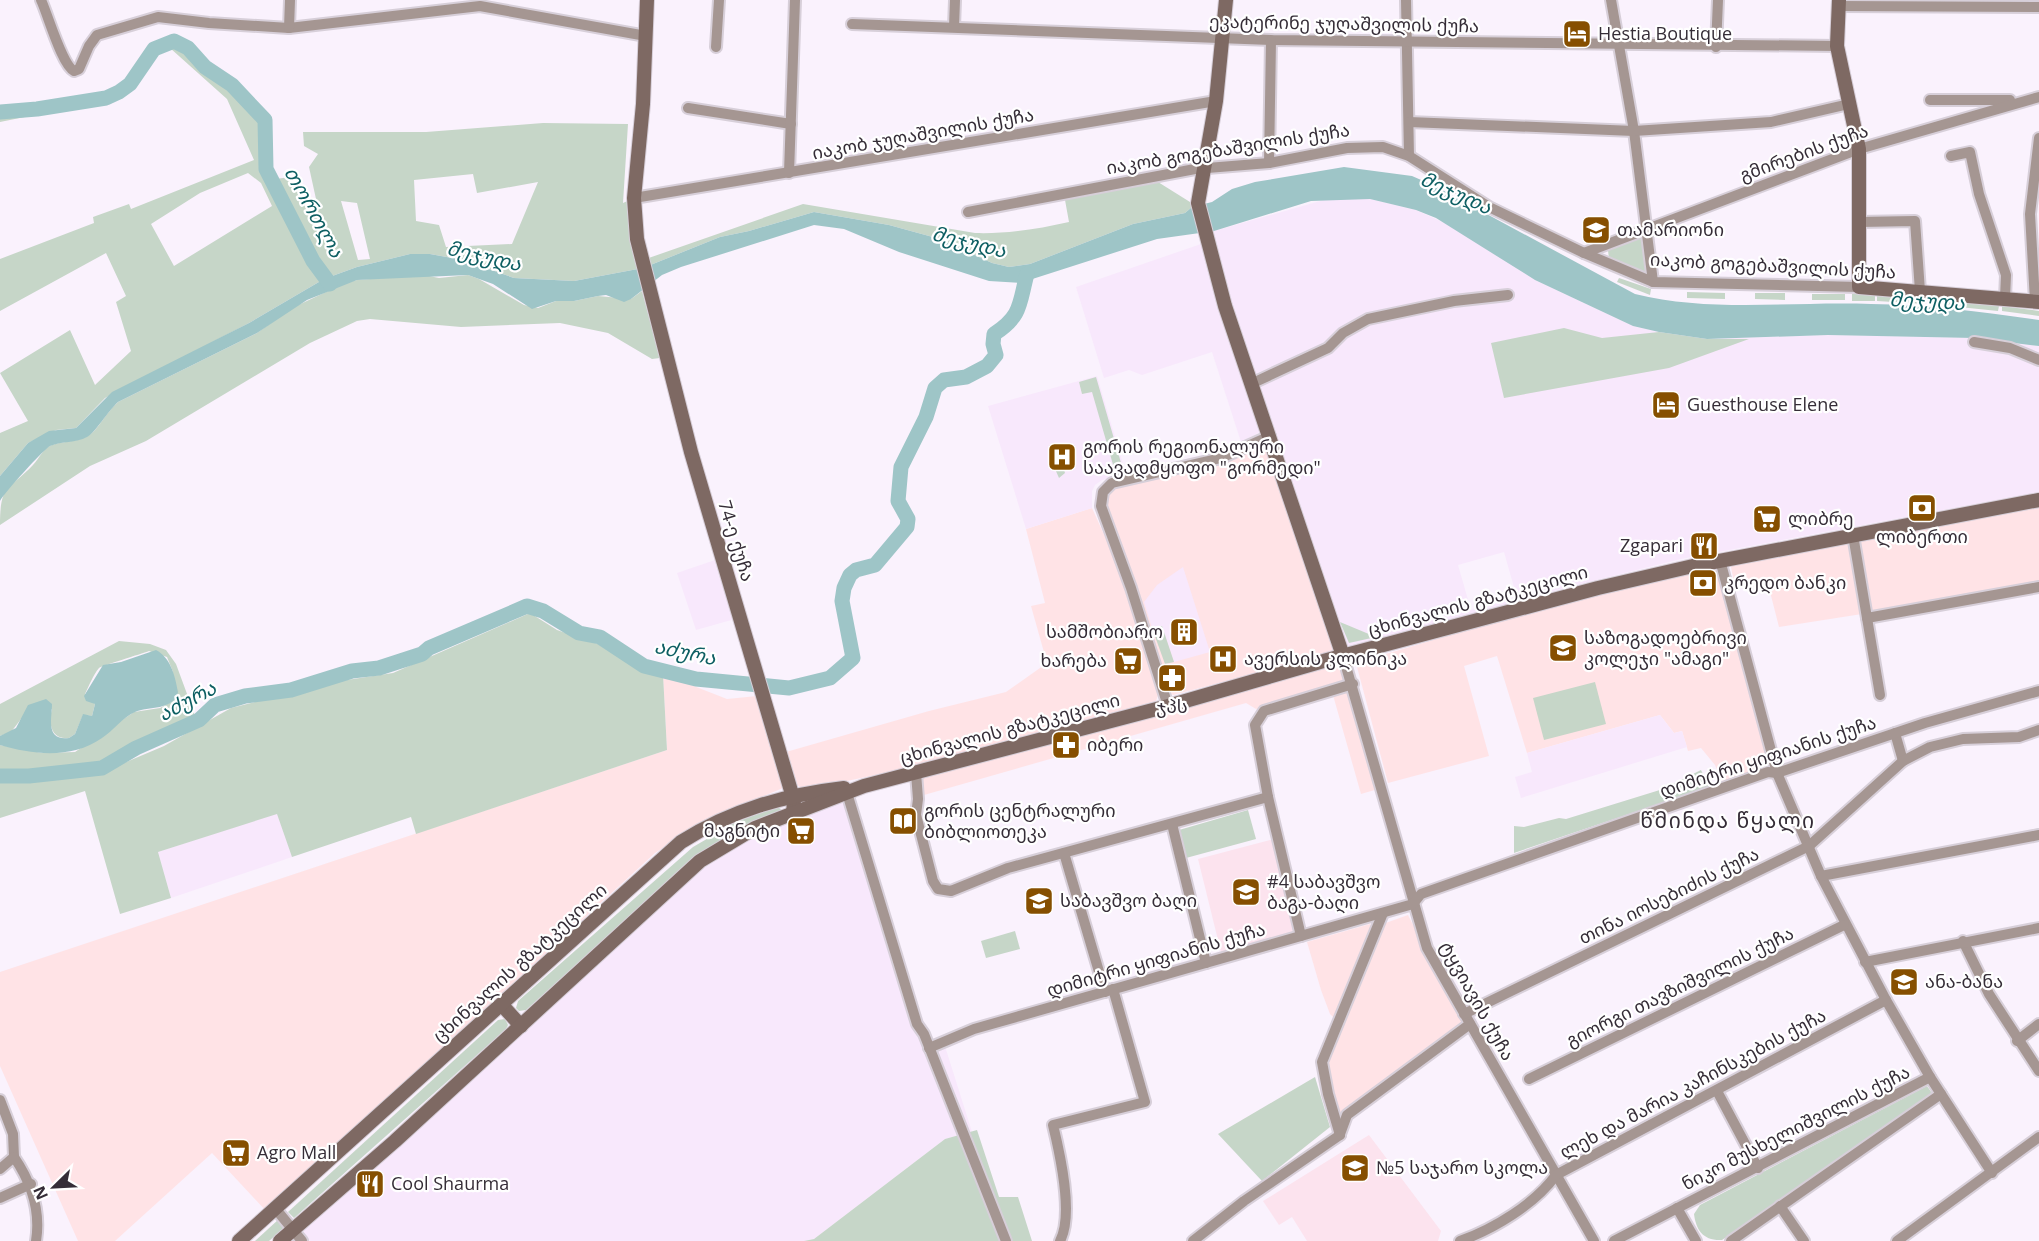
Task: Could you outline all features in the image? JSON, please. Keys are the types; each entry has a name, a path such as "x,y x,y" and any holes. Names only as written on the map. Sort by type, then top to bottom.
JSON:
{"main road":[{"path":"634,198 646,36 646,0"},
{"path":"1226,0 1216,101 1198,203 1225,306 1253,383 1343,656"},
{"path":"1839,3 1837,46 1859,149 1859,287"},
{"name":"74-ე ქუჩა","path":"634,198 637,239 691,452 792,796 795,807 793,813"},
{"name":"იაკობ გოგებაშვილის ქუჩა","path":"1859,287 2037,302"},
{"name":"ცხინვალის გზატკეცილი","path":"239,1241 681,842 718,821 792,796 864,786 1168,706 1343,656 1598,588 1720,560 2039,500"},
{"name":"ცხინვალის გზატკეცილი","path":"280,1241 700,861 732,840 793,813 864,786"},
{"path":"502,1005 520,1026"}],"street":[{"path":"42,0 70,69 79,69 89,46 97,35 158,17 289,28 480,6 646,36"},
{"path":"289,28 290,0"},
{"path":"716,47 719,0"},
{"path":"789,173 795,0"},
{"path":"954,27 956,0"},
{"path":"1406,0 1409,156"},
{"path":"1611,0 1634,131 1653,282"},
{"path":"1716,46 1718,0"},
{"path":"1839,3 2039,7"},
{"name":"ეკატერინე ჯუღაშვილის ქუჩა","path":"852,24 1222,39 1837,46"},
{"path":"1269,163 1271,40"},
{"name":"გმირების ქუჩა","path":"1584,253 1859,149 2039,97"},
{"path":"1930,100 2025,100"},
{"name":"იაკობ ჯუღაშვილის ქუჩა","path":"634,198 1216,101"},
{"path":"1409,122 1634,131 1771,122 1849,104"},
{"path":"688,108 791,123"},
{"path":"2037,302 2030,214 2039,138"},
{"name":"იაკობ გოგებაშვილის ქუჩა","path":"968,212 1204,167 1269,163 1347,148 1383,147 1409,156 1489,207 1584,253 1653,282 1859,287"},
{"path":"1951,156 1970,152 1979,194 2006,275 2005,298"},
{"path":"1859,222 1915,221 1920,291"},
{"path":"1253,383 1328,348 1343,333 1368,320 1454,301 1508,295"},
{"path":"1974,342 2010,348 2039,360"},
{"path":"1168,706 1131,588 1101,506 1103,492 1112,483 1221,458 1270,436"},
{"path":"1853,535 1880,695"},
{"path":"1720,560 1777,773 1821,876 1844,925 1930,1077 1992,1173"},
{"path":"1867,618 2039,587"},
{"name":"ტყვიავის ქუჩა","path":"1343,656 1353,684 1427,948 1594,1241"},
{"path":"1301,936 1268,797 1255,725 1264,711 1353,684"},
{"name":"დიმიტრი ყიფიანის ქუჩა","path":"929,1048 974,1029 1413,904 1421,894 1768,772 1777,773 1894,733 2039,691"},
{"name":"თინა იოსებიძის ქუჩა","path":"1340,1135 1347,1115 1467,1019 1809,846 1904,761 1930,747 1963,739 2019,737 2039,730"},
{"path":"1894,733 1904,761"},
{"path":"916,772 918,799 915,815 933,881 938,890 951,891 1008,868 1268,797"},
{"path":"847,793 917,1024 929,1048 1006,1241"},
{"path":"1172,824 1206,963"},
{"path":"1821,876 2039,835"},
{"path":"1060,1241 1066,1226 1061,1160 1053,1125 1145,1102 1064,853"},
{"path":"1192,1241 1244,1201 1340,1135 1328,1095 1322,1062 1383,913"},
{"name":"გიორგი თავზიშვილის ქუჩა","path":"1529,1079 1844,925"},
{"path":"1865,962 1963,941 2039,928"},
{"path":"1963,941 1989,994 2017,1041 2039,1071"},
{"name":"ლეხ და მარია კაჩინსკების ქუჩა","path":"1460,1241 1503,1219 1545,1190 1556,1175 1886,1000"},
{"path":"2017,1041 2039,1024"},
{"name":"ნიკო მუსხელიშვილის ქუჩა","path":"1614,1241 1930,1077"},
{"path":"1717,1091 1758,1168"},
{"name":"ნიკო მუსხელიშვილის ქუჩა","path":"1731,1241 1941,1094"},
{"path":"0,1100 13,1134 14,1157 31,1184 35,1201 36,1241"},
{"path":"1897,1241 2039,1137"},
{"path":"0,1169 14,1157"},
{"path":"0,1198 31,1184"},
{"path":"1780,1206 1804,1241"},
{"path":"274,1208 294,1228 303,1241"},
{"name":"ნიკო მუსხელიშვილის ქუჩა","path":"1677,1208 1696,1241"}],"shaded area":[{"path":"174,41 188,48 205,67 224,79 259,112 265,120 271,171 276,179 290,177 307,200 316,199 309,167 318,154 304,146 303,132 426,132 543,123 628,124 623,203 634,198 643,260 803,204 975,233 1022,231 1069,222 1065,200 1158,182 1190,202 1192,207 1185,213 1133,224 1030,264 1009,267 992,263 940,239 889,225 814,212 720,237 643,268 574,281 514,278 463,260 430,254 410,254 357,267 324,279 249,323 105,398 76,428 56,430 28,443 0,476 0,433 28,421 0,373 70,330 95,385 131,351 116,302 126,296 106,253 0,311 0,259 94,223 93,217 129,204 131,209 254,160 227,99 170,48 156,56 119,98 0,122 0,112 63,106 112,95 129,84 151,56 164,45","holes":["248,173 261,183 272,206 174,266 151,224 200,193","473,174 477,193 538,182 512,244 446,247 439,225 416,221 414,180","341,201 357,203 370,259 358,260"]},
{"path":"1344,167 1412,176 1435,186 1635,294 1664,300 1723,305 1842,303 1934,307 1997,314 2039,320 2039,346 1974,338 1828,335 1707,339 1659,332 1633,326 1535,280 1436,218 1416,210 1370,199 1311,201 1214,231 1157,239 1020,283 989,281 899,252 844,229 814,225 681,267 662,275 624,302 606,295 574,301 556,301 532,309 493,284 468,275 357,280 307,300 257,333 118,402 87,437 55,444 46,449 0,501 0,476 28,443 49,431 76,428 112,392 249,323 324,279 357,267 410,254 430,254 463,260 514,278 574,281 643,268 720,237 814,212 889,225 940,239 992,263 1009,267 1030,264 1133,224 1185,213 1192,207 1212,202 1232,189 1255,182"},
{"path":"1327,199 1370,199 1416,210 1456,228 1535,280 1633,326 1659,332 1707,339 1828,335 1974,338 2039,346 2039,492 1681,559 1347,647 1342,641 1211,243 1215,240 1214,231","holes":["1504,552 1517,598 1471,610 1458,565"]},
{"path":"1642,237 1646,274 1609,259 1608,250"},
{"path":"1201,244 1262,431 1241,442 1212,352 1142,375 1129,370 1104,378 1076,287"},
{"path":"424,275 439,278 468,275 524,305 538,308 556,301 574,301 598,296 631,299 642,291 660,358 652,359 608,333 560,323 461,327 370,319 357,321 310,343 146,441 90,466 0,525 0,512 7,489 33,465 49,446 80,439 90,434 118,402 257,333 292,308 345,283"},
{"path":"1619,278 1651,289 1650,295 1617,282"},
{"path":"1687,292 1725,293 1725,299 1687,298"},
{"path":"1755,293 1785,293 1785,300 1755,299"},
{"path":"1812,294 1845,294 1845,300 1812,300"},
{"path":"1852,294 1875,294 1875,301 1852,301"},
{"path":"1877,294 1926,298 1926,304 1877,301"},
{"path":"1930,298 1999,306 1998,311 1930,304"},
{"path":"2002,306 2039,311 2039,316 2002,311"},
{"path":"1564,328 1602,338 1659,332 1707,339 1749,339 1669,368 1504,398 1491,343"},
{"name":"გორის რეგიონალური საავადმყოფო \"გორმედი\"","path":"1097,376 1126,474 1102,480 1095,485 1092,491 1092,508 1026,529 988,406"},
{"path":"1096,377 1124,473 1116,475 1092,392 1082,394 1079,382"},
{"path":"1268,442 1335,649 1329,654 1173,695 1166,690 1129,564 1107,505 1107,495 1115,487"},
{"path":"1059,452 1065,473 1059,478 1049,455"},
{"path":"2039,507 2039,584 1871,613 1860,543 1863,540"},
{"path":"1092,508 1124,579 1159,692 1156,701 899,770 804,790 797,785 786,752 929,711 1006,692 1047,663 1031,606 1045,603 1026,529"},
{"path":"1852,541 1862,614 1779,627 1767,580 1735,587 1731,567 1733,564"},
{"path":"718,559 735,619 696,630 677,573"},
{"path":"1720,566 1768,759 1764,767 1723,783 1715,765 1701,748 1688,751 1682,731 1674,733 1660,715 1527,753 1497,656 1464,666 1489,756 1388,783 1357,667 1362,661 1593,593"},
{"path":"1183,567 1210,652 1174,662 1162,627 1152,628 1144,602 1157,585"},
{"path":"530,613 557,630 598,644 642,670 663,674 667,750 416,834 411,817 292,857 277,814 158,852 171,898 120,914 85,791 0,818 0,745 42,753 75,752 134,712 160,708 171,702 173,672 167,657 149,651 99,668 85,694 95,704 92,716 83,715 75,734 69,738 58,736 52,730 50,720 52,709 21,719 11,732 0,736 0,704 119,641 150,644 166,650 176,664 197,721 136,748 102,768 40,776 98,774 164,746 231,708 340,681 393,673"},
{"path":"1340,622 1376,637 1349,643"},
{"path":"1162,626 1174,662 1165,664 1152,628"},
{"path":"156,650 169,663 174,674 178,692 176,698 171,702 160,707 135,712 102,738 78,749 39,753 0,745 0,736 16,728 28,705 46,699 52,704 51,727 53,732 61,738 69,738 75,734 83,714 92,716 95,704 86,701 84,696 103,665 121,662"},
{"path":"1336,663 1344,666 1378,789 1361,794 1331,688 1256,709 1246,703 924,795 920,793 918,777"},
{"path":"663,674 727,699 757,696 783,788 706,820 655,853 266,1211 212,1153 115,1241 78,1241 0,1066 0,972 667,750"},
{"path":"1595,682 1606,724 1544,740 1533,698"},
{"path":"1660,715 1674,733 1682,731 1687,747 1521,798 1515,777 1532,772 1527,753"},
{"path":"1701,770 1709,787 1514,853 1514,826 1524,827 1559,818 1566,819 1663,789"},
{"path":"843,798 848,804 916,1029 932,1047 944,1043 972,1132 945,1139 814,1239 804,1241 310,1241 302,1229 692,877 734,845"},
{"path":"777,807 781,809 779,813 700,854 526,1010 519,1011 516,1008 518,1001 693,847 736,822"},
{"path":"1248,810 1256,839 1186,858 1179,830"},
{"path":"277,813 292,857 171,898 158,852"},
{"name":"#4 საბავშვო ბაგა-ბაღი","path":"1274,839 1295,926 1292,932 1221,952 1198,859"},
{"path":"1408,915 1462,1021 1461,1025 1341,1113 1337,1112 1324,1065 1380,925"},
{"path":"1370,924 1373,931 1335,1019 1330,1014 1321,990 1307,942"},
{"path":"1015,931 1020,949 986,958 981,941"},
{"path":"505,1019 508,1025 506,1029 294,1218 288,1212 498,1020"},
{"path":"1315,1077 1330,1127 1262,1181 1218,1134"},
{"path":"1927,1086 1932,1093 1928,1098 1722,1240 1710,1239 1699,1230 1694,1214 1700,1205"},
{"path":"977,1130 999,1197 1018,1197 1032,1241 804,1241 814,1239 945,1139"},
{"name":"№5 საჯარო სკოლა","path":"1369,1135 1441,1231 1438,1241 1307,1241 1292,1217 1279,1225 1263,1201"},
{"path":"279,1219 286,1226 269,1241 255,1241"}],"waterway":[{"name":"თორთლა","path":"0,112 37,109 106,98 130,84 154,49 174,41 188,48 205,67 232,85 265,120 266,169 313,261 330,284"},
{"name":"აძურა","path":"0,776 29,776 102,768 136,748 199,720 215,705 245,696 291,690 352,671 379,668 422,654 429,648 527,606 543,611 579,633 600,637 644,666 696,679 789,688 830,678 853,658 842,601 844,588 850,575 856,570 875,565 907,527 908,519 898,501 901,467 926,417 935,388 944,380 966,377 987,366 996,355 993,344 994,334 1015,315 1027,274"}],"place":[{"name":"Hestia Boutique","path":"1577,34"},
{"name":"თამარიონი","path":"1596,230"},
{"name":"Guesthouse Elene","path":"1666,405"},
{"name":"გორის რეგიონალური საავადმყოფო \"გორმედი\"","path":"1062,457"},
{"name":"ლიბერთი","path":"1922,508"},
{"name":"ლიბრე","path":"1767,519"},
{"name":"Zgapari","path":"1704,546"},
{"name":"კრედო ბანკი","path":"1703,583"},
{"name":"სამშობიარო","path":"1184,632"},
{"name":"საზოგადოებრივი კოლეჯი \"ამაგი\"","path":"1563,648"},
{"name":"ავერსის კლინიკა","path":"1223,659"},
{"name":"ხარება","path":"1128,661"},
{"name":"ჯპს","path":"1172,678"},
{"name":"იბერი","path":"1066,745"},
{"name":"გორის ცენტრალური ბიბლიოთეკა","path":"903,821"},
{"name":"მაგნიტი","path":"801,831"},
{"name":"#4 საბავშვო ბაგა-ბაღი","path":"1246,892"},
{"name":"საბავშვო ბაღი","path":"1039,901"},
{"name":"ანა-ბანა","path":"1904,982"},
{"name":"Agro Mall","path":"236,1153"},
{"name":"№5 საჯარო სკოლა","path":"1355,1168"},
{"name":"Cool Shaurma","path":"370,1184"}],"district":[{"name":"წმინდა წყალი","path":"1728,821"}],"water label":[{"name":"მეჯუდა","path":"1456,193"},
{"name":"მეჯუდა","path":"969,242"},
{"name":"მეჯუდა","path":"484,256"},
{"name":"მეჯუდა","path":"1927,301"}]}
